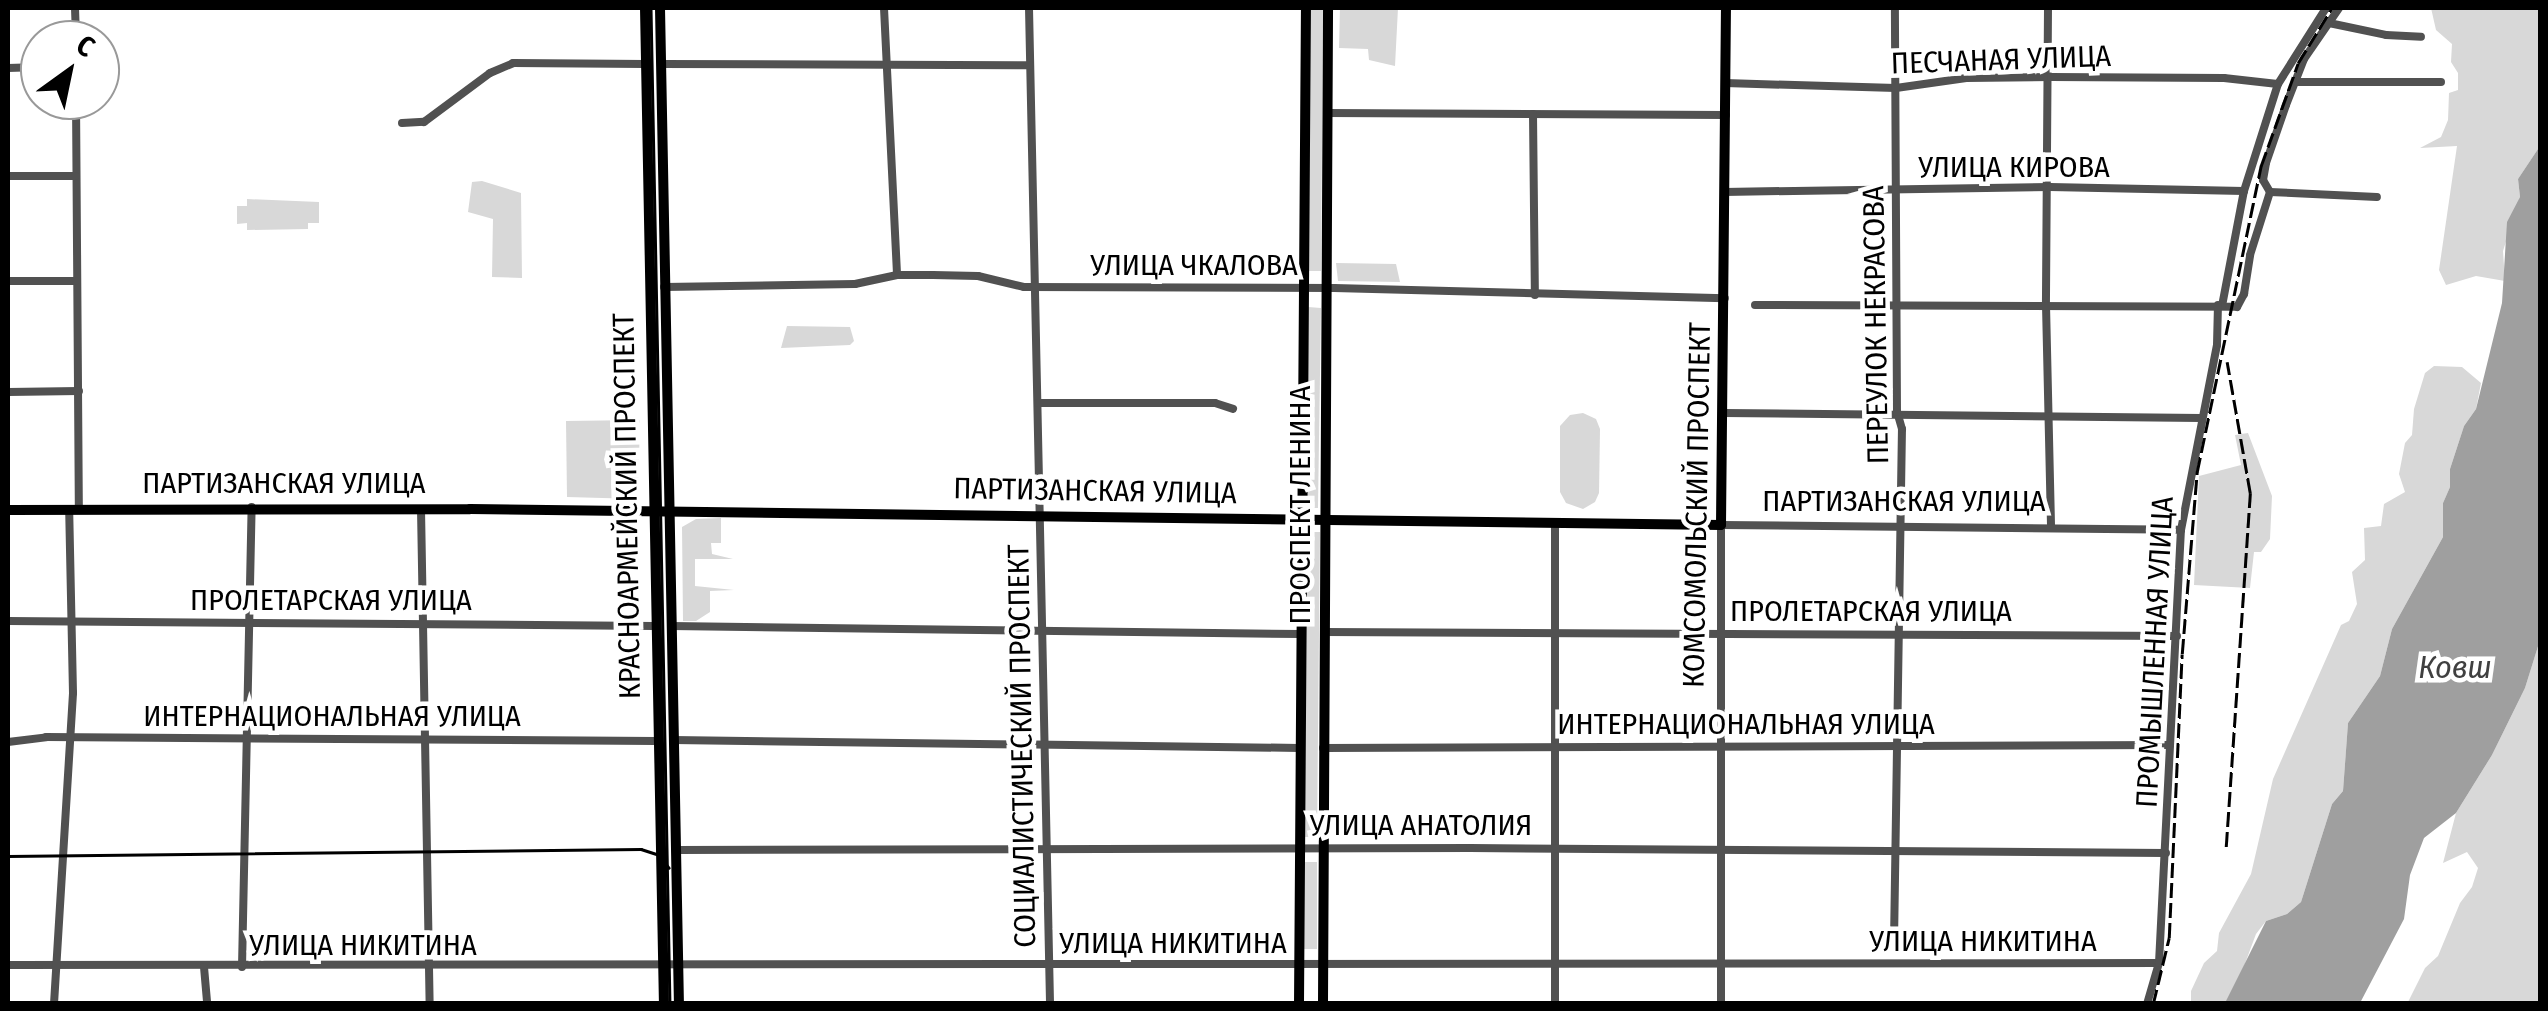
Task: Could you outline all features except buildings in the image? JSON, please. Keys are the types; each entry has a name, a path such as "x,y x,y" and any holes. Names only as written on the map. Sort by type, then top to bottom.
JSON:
{"main road":[{"name":"КРАСНОАРМЕЙСКИЙ ПРОСПЕКТ","path":"645,8 654,666 664,1004"},
{"name":"КРАСНОАРМЕЙСКИЙ ПРОСПЕКТ","path":"660,8 679,1004"},
{"name":"ПРОСПЕКТ ЛЕНИНА","path":"1298,1004 1306,8"},
{"name":"ПРОСПЕКТ ЛЕНИНА","path":"1323,1004 1328,848 1323,748 1328,8"},
{"name":"КОМСОМОЛЬСКИЙ ПРОСПЕКТ","path":"1721,525 1726,8"},
{"path":"648,236 664,236"},
{"name":"ПАРТИЗАНСКАЯ УЛИЦА","path":"8,510 668,511 1721,525"},
{"path":"654,666 671,666"}],"street":[{"path":"884,8 898,275"},
{"name":"СОЦИАЛИСТИЧЕСКИЙ ПРОСПЕКТ","path":"1028,8 1050,1004"},
{"name":"ПЕРЕУЛОК НЕКРАСОВА","path":"1894,942 1902,429 1897,412 1895,8"},
{"path":"2048,8 2051,77 2046,305 2051,526"},
{"path":"2278,84 2326,8"},
{"path":"1755,305 2237,307 2244,294 2250,255 2270,192 2263,180 2266,162 2312,43 2339,8"},
{"path":"2329,23 2376,34 2421,36"},
{"path":"402,122 424,122 490,72 514,63 646,64"},
{"path":"661,64 1030,65"},
{"name":"ПЕСЧАНАЯ УЛИЦА","path":"1726,83 1896,88 1950,79 2051,77 2224,78 2278,84"},
{"path":"2295,82 2441,82"},
{"name":"ПРОМЫШЛЕННАЯ УЛИЦА","path":"2147,1004 2160,963 2181,530 2244,191 2278,84"},
{"path":"1327,113 1726,114"},
{"path":"1534,114 1535,294"},
{"path":"54,1004 71,737 79,391 76,120"},
{"path":"8,176 75,176"},
{"name":"УЛИЦА КИРОВА","path":"1724,192 2050,187 2244,191"},
{"path":"2270,192 2377,198"},
{"name":"УЛИЦА ЧКАЛОВА","path":"664,287 855,284 898,275 978,276 1008,286 1035,287 1326,288 1725,298"},
{"path":"8,282 75,281"},
{"path":"8,392 79,391"},
{"path":"1038,403 1215,403 1233,408"},
{"path":"1724,413 2201,418"},
{"path":"242,968 252,508"},
{"path":"421,509 430,1004"},
{"path":"1554,522 1555,1004"},
{"name":"ПАРТИЗАНСКАЯ УЛИЦА","path":"1721,525 2181,530"},
{"name":"КОМСОМОЛЬСКИЙ ПРОСПЕКТ","path":"1721,525 1721,1004"},
{"name":"ПРОЛЕТАРСКАЯ УЛИЦА","path":"8,620 654,626"},
{"path":"671,626 1300,634"},
{"name":"ПРОЛЕТАРСКАЯ УЛИЦА","path":"1324,632 2177,636"},
{"name":"ИНТЕРНАЦИОНАЛЬНАЯ УЛИЦА","path":"8,742 71,737 656,741"},
{"path":"673,740 1299,748"},
{"name":"ИНТЕРНАЦИОНАЛЬНАЯ УЛИЦА","path":"1323,748 2170,745"},
{"name":"УЛИЦА АНАТОЛИЯ","path":"676,850 1553,848 2166,853"},
{"name":"УЛИЦА НИКИТИНА","path":"8,965 678,968 2160,963"},
{"path":"204,967 207,1004"}],"shaded area":[{"path":"1310,8 1323,8 1321,271 1308,271"},
{"path":"1340,8 1398,8 1395,66 1369,60 1368,49 1339,48"},
{"path":"2431,8 2540,8 2540,146 2518,179 2520,197 2503,251 2505,281 2476,276 2446,285 2439,270 2457,146 2420,148 2441,137 2448,120 2449,93 2458,90 2458,73 2451,62 2452,44 2436,30"},
{"path":"482,181 521,193 522,278 492,277 493,219 468,212 472,182"},
{"path":"247,199 319,202 319,223 308,223 308,229 247,230 247,223 237,224 237,206 247,206"},
{"path":"1336,263 1396,264 1400,282 1338,281"},
{"path":"1308,307 1321,308 1318,508 1305,508"},
{"path":"787,326 850,327 854,341 850,345 781,348"},
{"path":"2434,366 2462,367 2481,383 2476,409 2464,426 2450,469 2450,487 2443,503 2443,537 2392,629 2380,676 2348,723 2343,791 2332,804 2301,902 2287,914 2266,921 2256,934 2234,993 2225,1003 2191,1003 2191,991 2204,963 2217,951 2219,933 2251,874 2273,779 2341,625 2349,621 2357,604 2352,572 2365,560 2364,528 2381,526 2384,504 2405,492 2399,474 2405,443 2412,435 2414,409 2425,373"},
{"path":"1583,413 1596,419 1600,429 1599,493 1595,502 1583,509 1566,503 1560,492 1560,426 1570,415"},
{"path":"640,420 638,499 567,497 566,421"},
{"path":"2248,433 2272,496 2270,539 2261,552 2254,552 2250,588 2194,585 2199,476 2241,465 2235,435"},
{"path":"721,518 721,543 711,543 712,554 733,559 695,559 695,586 734,590 710,591 710,612 696,621 683,621 682,527 696,519"},
{"path":"1305,532 1320,532 1317,837 1303,837"},
{"path":"2540,640 2540,1003 2407,1004 2425,968 2438,956 2460,903 2472,887 2478,868 2467,852 2443,863 2456,813 2492,755 2525,688"},
{"path":"1301,862 1317,862 1317,949 1302,949"}],"water":[{"name":"Ковш","path":"2540,146 2540,640 2525,688 2492,755 2456,813 2424,838 2410,875 2404,919 2360,1003 2225,1003 2266,921 2287,914 2301,902 2332,804 2343,791 2348,723 2380,676 2392,629 2443,537 2443,503 2450,487 2450,469 2464,426 2476,409 2502,303 2507,222 2520,197 2518,179"}],"tram line":[{"path":"651,8 670,1004"},
{"path":"8,856 641,849 659,855 669,868"}],"railway":[{"path":"2153,1004 2169,938 2182,654 2197,472 2261,166 2298,63 2332,8"},
{"path":"2226,847 2250,493 2227,362"}]}
